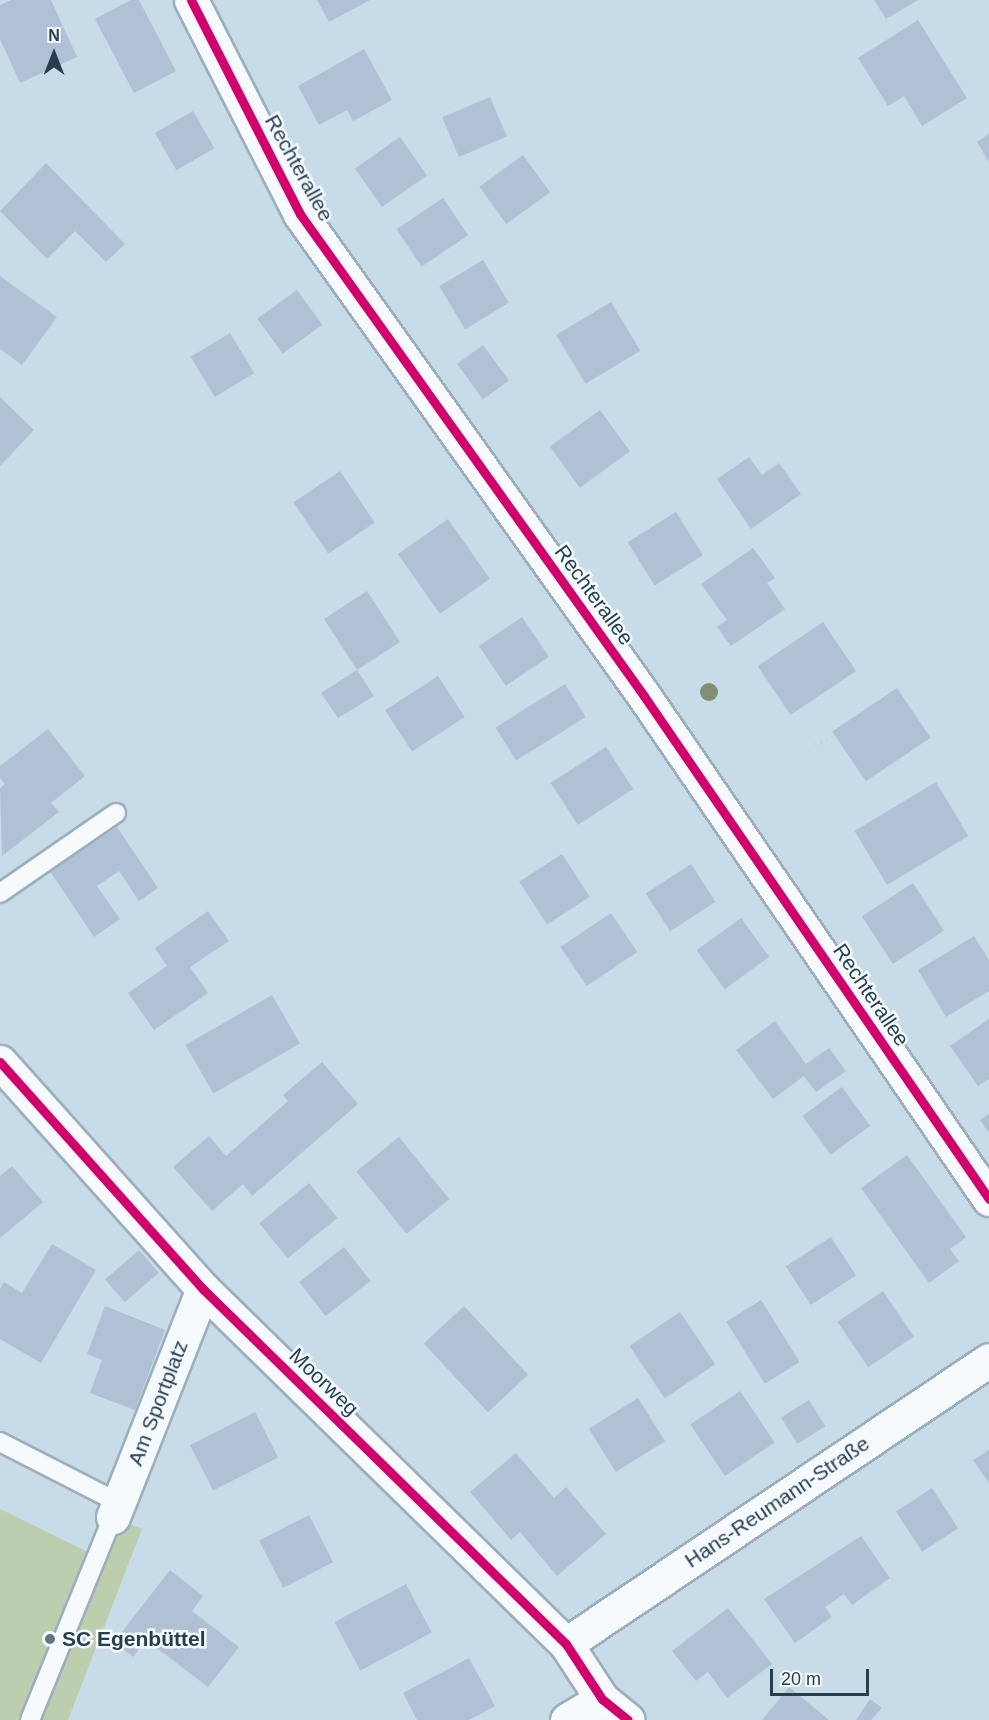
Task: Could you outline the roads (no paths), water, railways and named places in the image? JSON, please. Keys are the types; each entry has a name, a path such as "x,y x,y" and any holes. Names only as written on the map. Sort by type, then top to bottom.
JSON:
{"street":[{"name":"Rechterallee","path":"191,0 300,214 644,696 989,1199"},
{"name":"Moorweg","path":"0,1062 203,1289 566,1644 602,1699 628,1720"},
{"name":"Am Sportplatz","path":"116,1510 203,1289"},
{"name":"Hans-Reumann-Straße","path":"566,1644 989,1360"},
{"path":"567,1720 602,1699"}],"lane":[{"path":"0,893 116,813"},
{"path":"0,1442 116,1510 30,1720"}],"place":[{"name":"SC Egenbüttel","path":"50,1639"}]}
